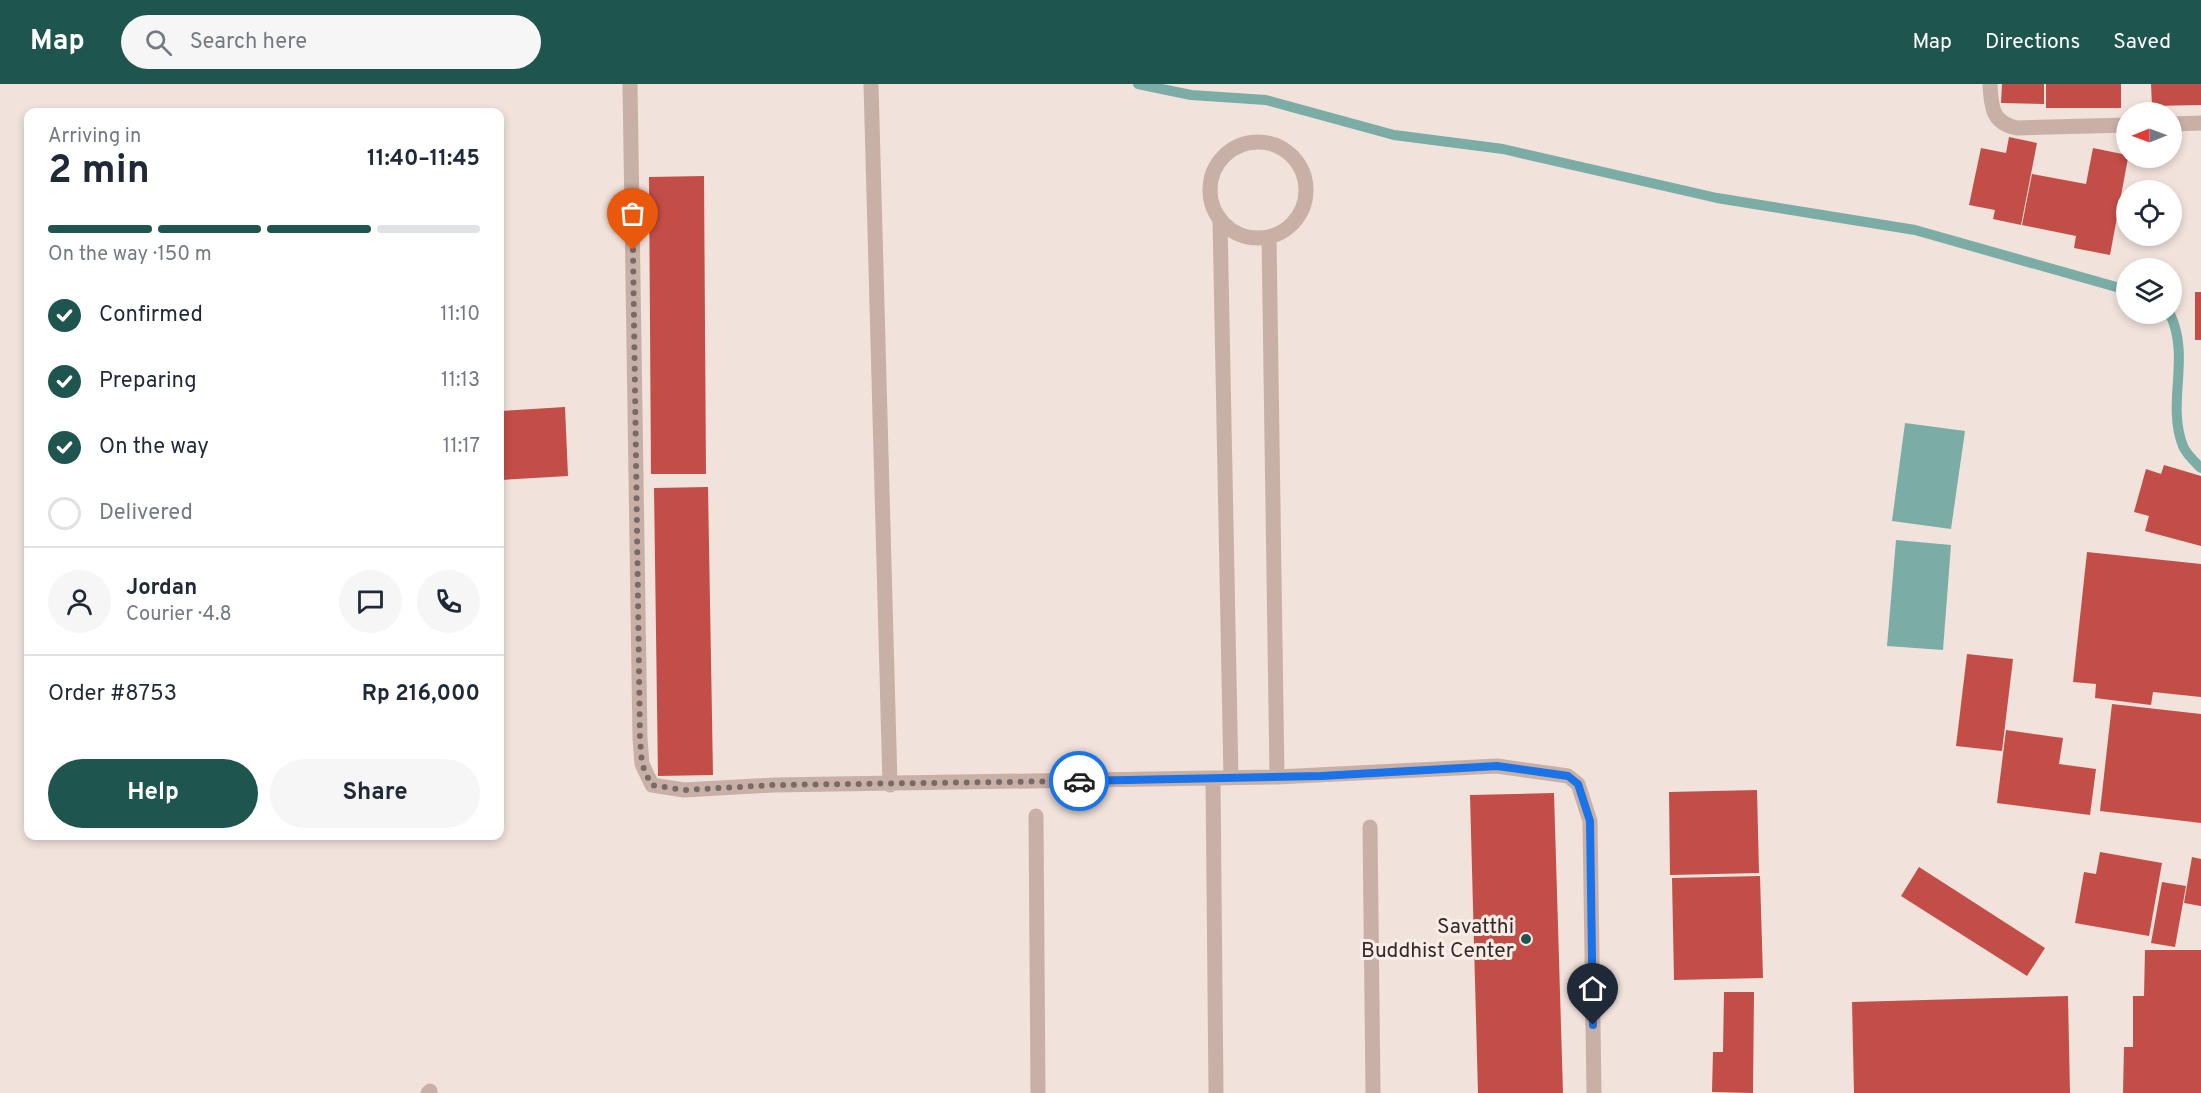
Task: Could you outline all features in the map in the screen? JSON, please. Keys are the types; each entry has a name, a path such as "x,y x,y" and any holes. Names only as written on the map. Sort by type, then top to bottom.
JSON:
{"street":[{"path":"630,84 642,764 651,785 684,790 774,785 890,785 1277,777 1497,766 1568,776 1578,784 1590,821 1594,1093"},
{"path":"871,84 890,785"},
{"path":"1990,84 1991,107 1996,118 2005,126 2017,128 2116,125"},
{"path":"2182,124 2201,123"},
{"path":"1253,142 1273,143 1291,154 1302,171 1306,192 1300,212 1288,228 1269,237 1251,238 1234,232 1220,220 1211,201 1210,181 1218,162 1233,148 1253,142"},
{"path":"1220,220 1231,778"},
{"path":"1269,237 1277,777"},
{"path":"1213,778 1215,1093"},
{"path":"1036,816 1038,1093"},
{"path":"1370,827 1373,1093"}],"water":[{"path":"1905,423 1965,431 1951,529 1892,521"},
{"path":"1896,540 1951,545 1943,650 1887,646"}],"building":[{"path":"2002,84 2044,84 2044,104 2001,103"},
{"path":"2046,84 2121,84 2121,102 2116,102 2116,108 2046,108"},
{"path":"2151,84 2201,84 2201,105 2182,105 2182,102 2152,102"},
{"path":"2009,137 2037,143 2021,225 1993,219 1995,210 1969,205 1981,148 2006,153"},
{"path":"2093,148 2116,153 2116,168 2126,168 2124,180 2116,180 2116,223 2110,255 2074,248 2076,236 2022,225 2032,174 2086,184"},
{"path":"704,176 706,474 651,474 649,177"},
{"path":"2195,292 2201,292 2201,340 2195,340"},
{"path":"565,407 568,476 504,480 504,411"},
{"path":"2164,465 2201,476 2201,546 2145,531 2149,516 2134,512 2146,469 2161,474"},
{"path":"708,487 713,775 658,776 654,488"},
{"path":"2087,552 2201,564 2201,697 2153,692 2151,705 2095,698 2096,684 2073,682"},
{"path":"1967,654 2013,659 2002,751 1956,746"},
{"path":"2112,704 2201,714 2201,823 2100,811"},
{"path":"2006,730 2063,738 2059,764 2096,769 2090,815 1997,803"},
{"path":"1757,790 1759,873 1670,875 1669,792"},
{"path":"1554,793 1563,1093 1478,1093 1470,795"},
{"path":"2100,852 2162,863 2149,936 2075,923 2084,872 2096,874"},
{"path":"2192,857 2201,859 2201,906 2184,903"},
{"path":"1919,867 2045,948 2027,976 1901,896"},
{"path":"1760,876 1763,978 1674,980 1672,878"},
{"path":"2162,882 2186,886 2175,947 2151,943"},
{"path":"2145,950 2201,950 2201,1093 2123,1093 2124,1047 2133,1047 2133,996 2144,996"},
{"path":"1724,992 1754,992 1753,1093 1712,1092 1713,1052 1723,1052"},
{"path":"2068,996 2070,1093 1854,1093 1852,1002"}],"waterway":[{"path":"1138,84 1191,95 1266,100 1394,135 1503,149 1717,198 1915,230 2116,287"},
{"path":"2174,324 2179,364 2178,430 2184,449 2201,468"}],"way so far":[{"path":"633,250 640,739 642,764 651,785 684,790 774,785 1079,781"}],"place":[{"name":"Savatthi Buddhist Center","path":"1526,939"}],"route":[{"path":"1079,781 1321,776 1497,766 1568,776 1578,784 1590,821 1593,1025"}]}
